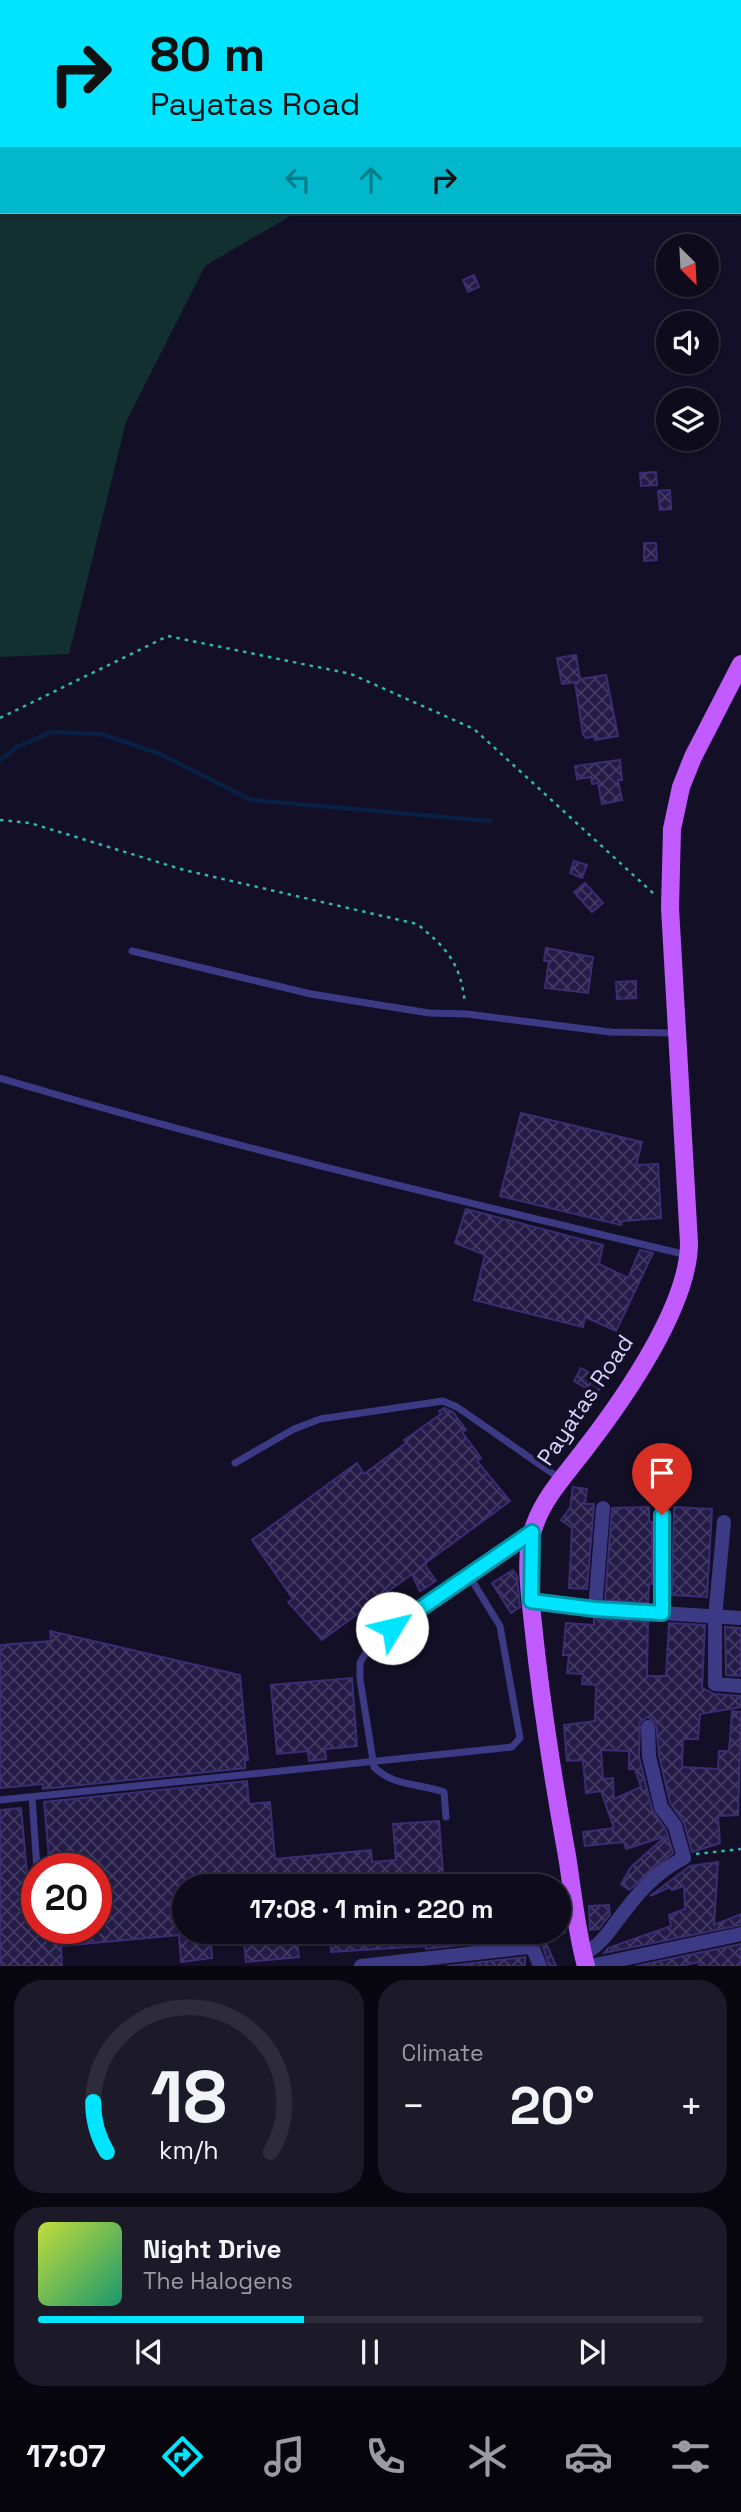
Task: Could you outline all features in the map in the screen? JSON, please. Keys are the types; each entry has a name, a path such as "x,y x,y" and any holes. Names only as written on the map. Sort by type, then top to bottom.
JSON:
{"main road":[{"name":"Payatas Road","path":"586,1962 541,1703 531,1601 532,1532 544,1504 637,1375 678,1296 689,1255 670,908 672,829 678,799 693,757 741,664"}],"street":[{"path":"595,1609 603,1508"},
{"path":"662,1515 662,1613"},
{"path":"724,1522 715,1617 715,1685 741,1686"},
{"path":"531,1601 595,1609 741,1619"},
{"path":"586,1962 629,1905 660,1873 684,1858 675,1826 661,1807 649,1756 648,1727"},
{"path":"586,1962 741,1934"},
{"path":"361,1966 529,1947 534,1951 540,1966"}],"lane":[{"path":"132,951 311,994 429,1013 467,1014 610,1032 677,1032"},
{"path":"0,1078 98,1109 371,1180 689,1255"},
{"path":"235,1463 294,1429 320,1419 443,1401 457,1407 562,1480"},
{"path":"446,1817 444,1792 381,1774 372,1760 360,1664 372,1642 532,1532"},
{"path":"0,1800 512,1747 518,1743 500,1626 468,1574"},
{"path":"32,1797 36,1853"}],"path":[{"path":"0,719 168,636 351,674 474,729 670,908"},
{"path":"0,820 30,823 184,870 417,924 447,947 463,984 467,1014"},
{"path":"684,1858 741,1849"}],"green space":[{"path":"0,214 294,214 205,266 126,422 69,654 0,657"}],"building":[{"path":"474,275 479,287 468,292 463,280"},
{"path":"656,472 657,485 641,486 640,473"},
{"path":"670,490 671,509 660,510 658,491"},
{"path":"644,543 656,543 657,560 644,561"},
{"path":"576,655 580,679 606,675 618,736 595,740 594,736 586,738 583,734 575,682 562,684 557,658"},
{"path":"620,760 622,780 618,780 622,800 602,804 598,783 592,784 591,777 577,779 575,766"},
{"path":"574,861 587,865 582,878 570,873"},
{"path":"585,883 603,903 592,912 574,892"},
{"path":"546,948 593,957 588,993 545,988 549,961 544,961"},
{"path":"636,981 636,998 617,999 616,982"},
{"path":"521,1113 642,1142 636,1165 658,1164 661,1218 622,1221 621,1225 500,1196"},
{"path":"466,1209 603,1245 599,1264 628,1278 640,1250 653,1253 616,1331 585,1317 583,1327 474,1300 485,1255 455,1243"},
{"path":"581,1368 604,1381 597,1394 574,1381"},
{"path":"444,1408 453,1412 466,1430 462,1432 481,1458 477,1461 510,1501 427,1562 425,1565 436,1581 420,1591 412,1574 322,1640 288,1602 293,1599 252,1540 357,1463 364,1474 406,1443 404,1440 441,1414 439,1411"},
{"path":"573,1487 587,1489 585,1504 594,1504 587,1589 569,1588 572,1528 561,1520 570,1508"},
{"path":"649,1507 649,1522 652,1522 652,1584 649,1584 648,1603 605,1600 612,1508"},
{"path":"674,1507 712,1509 707,1597 672,1595"},
{"path":"513,1570 517,1576 520,1607 511,1613 492,1583"},
{"path":"594,1619 648,1622 647,1676 666,1676 669,1623 705,1625 702,1688 714,1694 741,1696 741,1707 700,1714 698,1739 683,1739 682,1767 718,1769 719,1751 729,1751 732,1711 741,1712 738,1815 718,1816 720,1843 692,1852 684,1823 670,1803 659,1755 656,1723 648,1717 640,1722 639,1757 652,1809 666,1830 673,1853 629,1890 621,1884 631,1867 666,1836 626,1849 624,1842 585,1846 583,1832 614,1828 601,1791 586,1793 583,1760 567,1761 564,1725 595,1721 596,1685 582,1684 583,1674 567,1673 569,1655 563,1655 566,1623 594,1625","holes":["601,1750 629,1751 629,1769 635,1769 641,1787 614,1799 613,1778 603,1779"]},
{"path":"725,1627 741,1628 741,1676 726,1675"},
{"path":"50,1631 240,1675 248,1760 245,1760 245,1768 43,1789 43,1784 0,1788 0,1645 51,1641"},
{"path":"352,1678 357,1746 325,1749 326,1759 309,1761 308,1751 277,1754 271,1685"},
{"path":"247,1781 249,1804 270,1802 275,1859 371,1850 372,1862 396,1860 393,1824 439,1821 443,1874 172,1874 172,1936 112,1941 112,1853 49,1853 44,1802"},
{"path":"21,1808 25,1853 21,1853 21,1944 82,1944 61,1946 62,1966 0,1966 0,1810"},
{"path":"718,1862 714,1925 741,1914 741,1925 604,1953 608,1948 671,1926 669,1915 685,1909 684,1886 672,1890 670,1887 650,1896 690,1866"},
{"path":"609,1905 610,1915 599,1929 590,1930 589,1906"},
{"path":"180,1944 211,1944 212,1958 181,1962"},
{"path":"244,1944 297,1944 299,1957 246,1962"},
{"path":"331,1944 471,1944 426,1949 426,1946 331,1952"},
{"path":"540,1944 546,1944 556,1966 549,1966"},
{"path":"741,1944 741,1966 700,1966 699,1962 681,1966 636,1966"},
{"path":"525,1957 525,1966 447,1966"}],"waterway":[{"path":"0,760 17,747 51,732 102,734 160,754 251,800 490,821"}],"route":[{"path":"392,1628 532,1532 531,1601 595,1609 662,1613 662,1515"}]}
